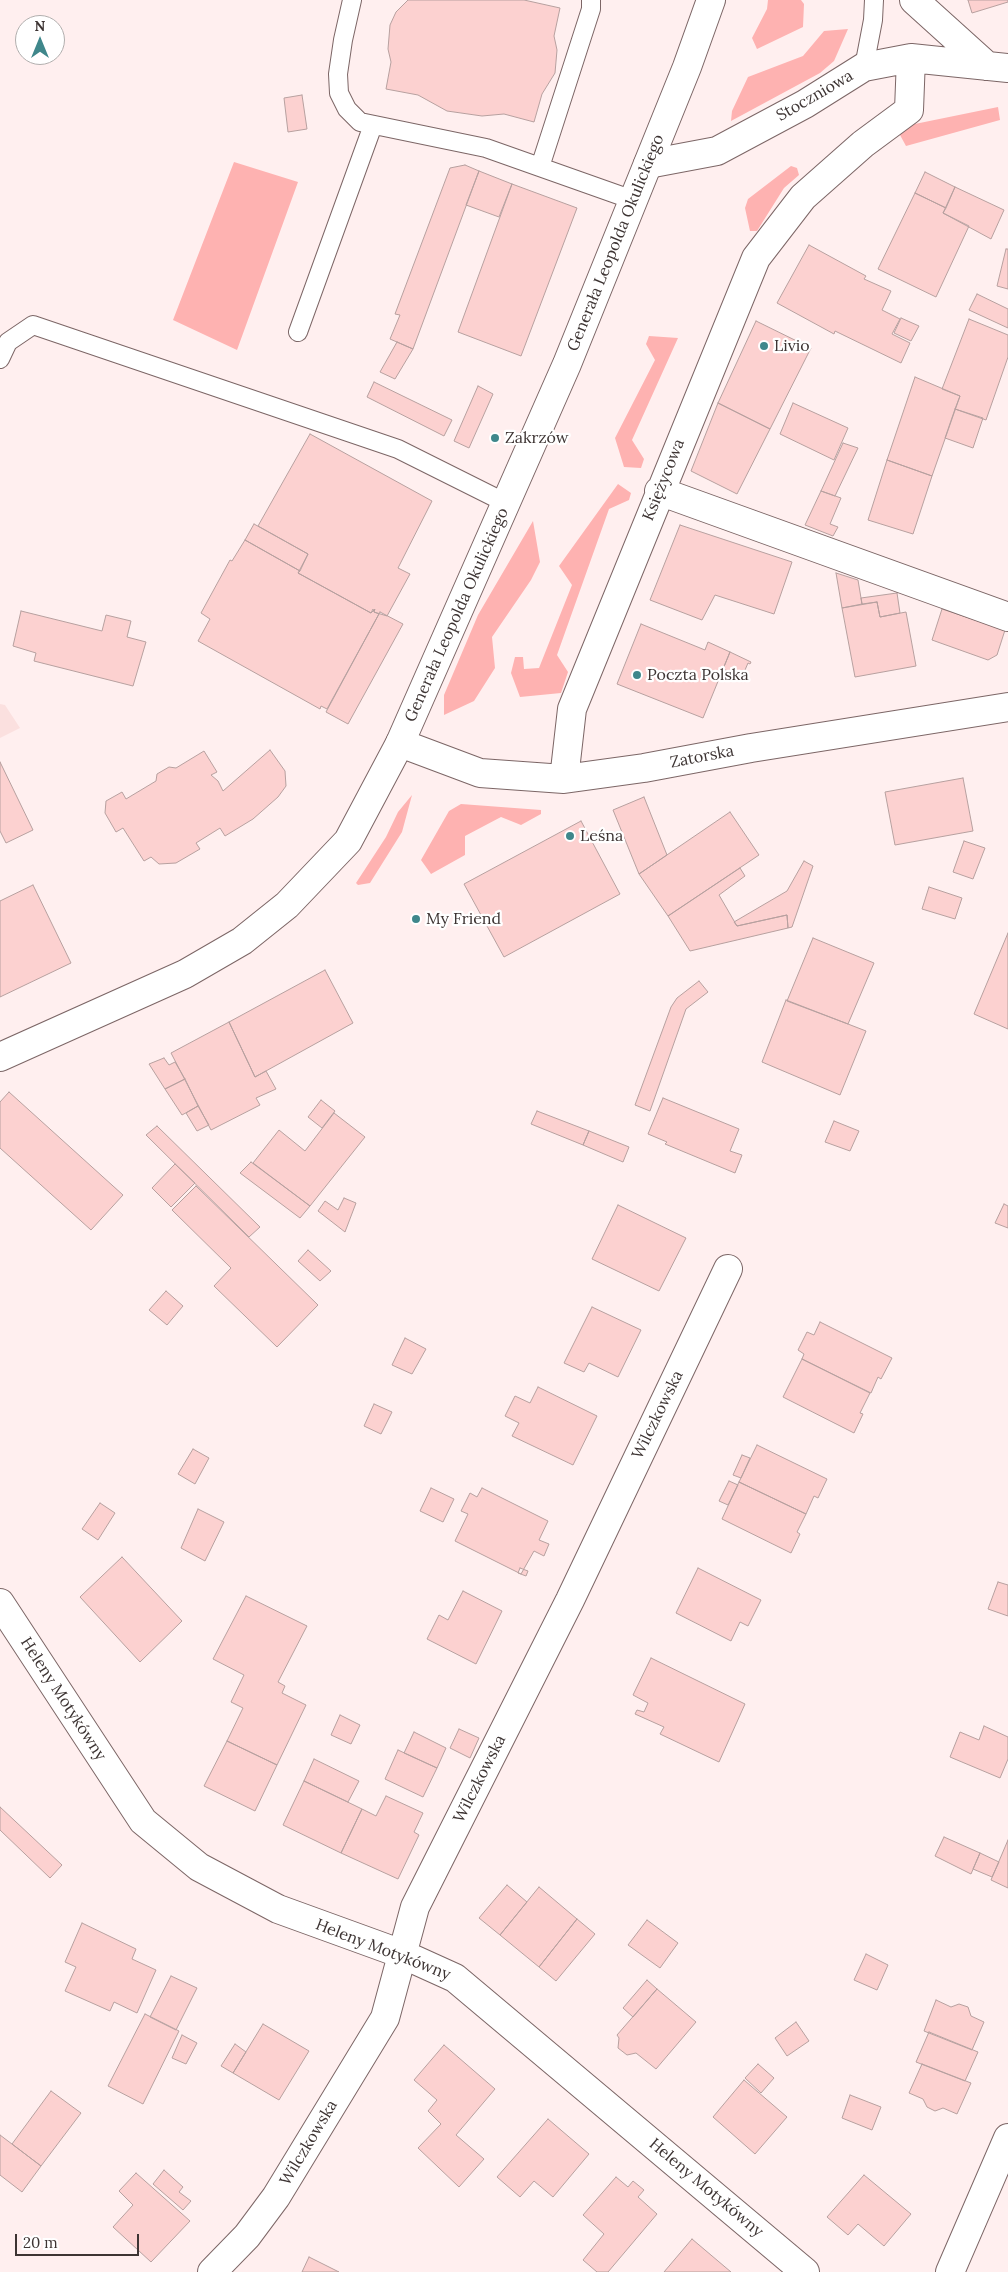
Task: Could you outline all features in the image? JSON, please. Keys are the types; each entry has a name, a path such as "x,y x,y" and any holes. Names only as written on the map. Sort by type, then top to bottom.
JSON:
{"street":[{"name":"Generała Leopolda Okulickiego","path":"0,1057 185,974 242,941 287,905 348,841 400,743 566,364 687,67 711,0"},
{"name":"Stoczniowa","path":"914,0 998,67"},
{"name":"Stoczniowa","path":"648,164 717,151 805,104 864,67 911,58 998,67"},
{"name":"Księżycowa","path":"564,779 572,709 659,491 756,258 803,197 863,144 910,110 911,58"},
{"path":"659,491 1008,617"},
{"name":"Zatorska","path":"400,743 480,773 564,779 644,768 751,748 1008,707"},
{"name":"Wilczkowska","path":"212,2272 247,2236 276,2197 385,2018 415,1907 574,1591 728,1269"},
{"name":"Heleny Motykówny","path":"0,1603 143,1821 199,1867 278,1909 402,1954 455,1978 805,2272"},
{"path":"950,2272 1008,2138"}],"lane":[{"path":"352,0 338,74 339,93 347,109 360,122 486,148 633,200"},
{"path":"540,167 591,9 591,0"},
{"path":"864,67 873,20 874,0"},
{"path":"298,332 373,125"},
{"path":"0,359 8,342 33,326 398,449 506,503"}],"shaded area":[{"path":"768,0 801,0 804,4 803,27 757,49 752,38 767,9"},
{"path":"848,29 834,61 820,73 731,121 732,111 748,77 803,56 824,31"},
{"path":"998,107 1000,120 906,146 900,135 905,126"},
{"path":"234,162 298,182 237,350 173,320"},
{"path":"791,166 797,168 799,175 784,188 757,231 750,231 745,208 748,199"},
{"path":"649,336 678,338 632,440 644,459 641,468 624,467 615,438 655,360 646,344"},
{"path":"618,484 631,493 629,500 609,509 557,655 568,672 561,693 520,697 511,673 515,657 523,657 524,669 539,668 572,585 559,566"},
{"path":"533,521 540,562 531,580 492,637 495,668 474,701 444,715 444,695 478,615"},
{"path":"0,704 5,705 20,728 0,738"},
{"path":"412,795 402,832 370,883 358,885 356,883 386,837 398,812"},
{"path":"461,804 541,810 541,814 521,825 501,817 465,836 465,855 431,874 421,860 449,811"}],"building":[{"path":"408,0 524,0 560,8 554,36 557,50 555,73 542,94 534,122 504,114 482,116 447,111 418,95 386,89 391,62 388,49 390,25 396,12"},
{"path":"968,0 1008,0 1008,2 972,13"},
{"path":"302,95 307,129 288,132 284,98"},
{"path":"465,165 479,171 413,349 390,339 400,315 395,314 450,168"},
{"path":"479,171 512,184 499,217 466,205"},
{"path":"925,172 955,187 946,208 915,193"},
{"path":"512,184 577,208 521,356 458,332"},
{"path":"955,187 1004,210 991,239 943,213"},
{"path":"915,193 946,208 943,213 969,226 936,297 878,269"},
{"path":"809,245 866,276 864,279 891,291 882,310 900,319 892,334 910,343 901,363 835,331 834,334 777,303"},
{"path":"1006,249 1008,249 1008,289 997,286"},
{"path":"977,294 1008,309 1008,328 969,310"},
{"path":"901,318 919,326 911,341 894,333"},
{"path":"969,319 1008,335 1008,357 986,420 955,409 960,396 942,389"},
{"path":"756,321 811,348 770,429 718,403"},
{"path":"397,342 413,349 395,379 380,372"},
{"path":"915,377 960,396 932,476 887,460"},
{"path":"374,382 452,420 444,436 367,397"},
{"path":"478,386 493,394 469,448 454,441"},
{"path":"718,403 770,429 737,494 691,471"},
{"path":"793,403 848,428 834,460 780,434"},
{"path":"955,409 983,418 973,448 945,438"},
{"path":"310,434 432,501 398,568 410,574 387,616 374,612 373,609 371,613 298,573 308,554 258,526"},
{"path":"843,443 858,448 835,496 821,491"},
{"path":"887,460 932,476 913,534 868,520"},
{"path":"821,491 841,498 830,524 838,527 833,536 805,525"},
{"path":"254,524 308,554 300,571 245,540"},
{"path":"680,525 792,562 774,614 715,595 702,620 650,600"},
{"path":"245,540 300,571 298,573 371,613 375,609 374,612 379,614 327,709 321,706 320,709 198,641 210,619 201,613 230,560 232,561"},
{"path":"836,573 858,580 862,604 842,608"},
{"path":"897,593 900,613 880,617 877,602 862,604 861,598"},
{"path":"877,602 880,617 906,612 916,666 855,677 842,608"},
{"path":"942,609 1005,630 997,655 988,660 932,640"},
{"path":"21,611 102,631 106,615 131,621 127,637 146,642 133,686 34,661 36,653 13,646"},
{"path":"380,612 403,624 348,724 326,712"},
{"path":"641,624 705,650 708,642 730,652 703,718 617,684"},
{"path":"730,652 751,662 750,664 748,663 742,677 723,669"},
{"path":"270,750 285,771 286,786 278,797 253,819 225,836 220,828 196,843 200,849 176,863 159,864 151,857 144,861 123,828 116,832 105,813 106,801 122,792 126,799 156,781 157,774 169,767 176,768 204,751 217,772 211,775 218,781 223,791"},
{"path":"0,762 33,830 6,843 0,831"},
{"path":"963,778 973,831 895,845 885,792"},
{"path":"644,797 667,855 639,874 613,810"},
{"path":"730,812 759,855 668,916 639,874"},
{"path":"581,821 620,894 504,957 464,884"},
{"path":"964,841 985,848 973,879 953,872"},
{"path":"804,861 813,866 792,927 788,928 787,915 737,926 734,922 787,891"},
{"path":"740,868 745,876 719,895 737,926 787,915 788,928 690,951 668,916"},
{"path":"33,885 71,963 0,997 0,901"},
{"path":"929,887 962,898 955,919 922,909"},
{"path":"1008,933 1008,1029 974,1014"},
{"path":"813,938 874,963 848,1024 787,1001"},
{"path":"325,970 353,1023 255,1077 229,1022"},
{"path":"699,981 708,992 686,1009 650,1111 635,1105 671,1007 677,998"},
{"path":"786,1000 866,1031 840,1095 762,1062"},
{"path":"229,1022 255,1077 266,1071 276,1089 256,1098 260,1105 211,1130 171,1053"},
{"path":"164,1058 169,1065 175,1062 185,1079 165,1089 149,1064"},
{"path":"185,1079 198,1106 182,1115 165,1089"},
{"path":"9,1092 123,1195 91,1230 0,1148 0,1102"},
{"path":"663,1098 739,1129 730,1151 742,1155 735,1173 665,1144 667,1142 648,1134"},
{"path":"321,1100 335,1111 322,1128 308,1117"},
{"path":"198,1106 209,1125 197,1131 186,1113"},
{"path":"537,1111 589,1131 583,1145 531,1124"},
{"path":"334,1113 365,1137 310,1206 253,1163 279,1130 305,1151"},
{"path":"834,1121 859,1131 850,1151 825,1142"},
{"path":"157,1126 260,1227 249,1237 146,1135"},
{"path":"589,1131 629,1147 623,1162 583,1145"},
{"path":"251,1162 310,1206 300,1218 240,1173"},
{"path":"175,1164 195,1183 171,1207 152,1188"},
{"path":"196,1186 318,1305 277,1347 214,1286 231,1268 172,1210"},
{"path":"344,1198 356,1203 345,1232 318,1211 325,1201 338,1210"},
{"path":"1004,1204 1008,1206 1008,1228 995,1223"},
{"path":"618,1205 686,1238 659,1291 592,1259"},
{"path":"308,1250 331,1271 320,1281 298,1261"},
{"path":"166,1291 183,1306 167,1325 149,1310"},
{"path":"592,1307 641,1330 618,1377 589,1363 584,1372 564,1363"},
{"path":"820,1322 892,1358 881,1379 878,1377 871,1393 802,1359 804,1354 798,1350 807,1332 814,1335"},
{"path":"405,1338 426,1349 412,1374 392,1365"},
{"path":"802,1359 870,1393 860,1413 863,1414 854,1433 783,1397"},
{"path":"538,1387 597,1416 573,1465 512,1436 519,1423 505,1416 515,1396 530,1403"},
{"path":"374,1404 392,1412 381,1434 364,1426"},
{"path":"757,1445 827,1479 818,1498 814,1496 806,1514 739,1482"},
{"path":"193,1449 209,1458 195,1484 178,1474"},
{"path":"742,1455 750,1458 741,1478 733,1475"},
{"path":"729,1481 738,1485 728,1505 719,1501"},
{"path":"739,1482 806,1514 797,1532 800,1534 791,1553 722,1519"},
{"path":"431,1488 454,1499 443,1522 420,1511"},
{"path":"482,1488 548,1521 539,1540 549,1544 544,1556 534,1551 521,1574 455,1541 468,1514 461,1511 470,1493 477,1497"},
{"path":"100,1503 115,1513 98,1540 82,1529"},
{"path":"198,1509 224,1522 205,1561 181,1548"},
{"path":"122,1557 182,1621 140,1662 80,1597"},
{"path":"520,1568 528,1571 526,1576 518,1573"},
{"path":"698,1568 761,1600 748,1626 740,1622 731,1641 676,1613"},
{"path":"998,1582 1008,1585 1008,1616 988,1609"},
{"path":"463,1591 502,1611 476,1664 427,1639 439,1615 448,1620"},
{"path":"246,1596 307,1626 278,1682 285,1686 282,1693 306,1705 277,1765 227,1741 243,1708 231,1702 244,1675 213,1659"},
{"path":"651,1658 745,1704 719,1762 660,1734 664,1727 635,1714 637,1710 644,1712 648,1703 633,1695"},
{"path":"340,1715 360,1725 351,1744 331,1735"},
{"path":"984,1726 1008,1737 1008,1759 1000,1778 950,1757 960,1732 979,1740"},
{"path":"459,1729 479,1738 470,1758 450,1748"},
{"path":"414,1732 446,1748 437,1768 404,1753"},
{"path":"227,1741 277,1765 255,1811 204,1786"},
{"path":"398,1750 437,1768 423,1797 385,1779"},
{"path":"314,1759 359,1781 348,1802 304,1781"},
{"path":"304,1781 362,1809 341,1853 283,1825"},
{"path":"386,1796 423,1813 414,1832 419,1835 398,1879 341,1853 362,1809 376,1816"},
{"path":"0,1807 62,1865 50,1878 0,1830"},
{"path":"944,1837 980,1853 971,1874 935,1856"},
{"path":"1008,1840 1008,1888 991,1880"},
{"path":"980,1853 999,1862 992,1877 973,1869"},
{"path":"507,1885 527,1902 500,1935 479,1918"},
{"path":"539,1887 577,1919 539,1967 500,1935"},
{"path":"577,1919 595,1934 556,1981 539,1967"},
{"path":"647,1920 678,1943 660,1968 628,1945"},
{"path":"82,1923 136,1949 132,1959 156,1970 137,2013 114,2002 110,2011 65,1991 76,1967 65,1962"},
{"path":"866,1954 888,1965 877,1990 854,1980"},
{"path":"171,1976 197,1988 176,2030 150,2017"},
{"path":"647,1980 657,1989 633,2017 623,2008"},
{"path":"657,1989 696,2022 656,2069 636,2053 627,2055 618,2048 619,2038 617,2035"},
{"path":"936,2000 951,2007 959,2004 968,2007 971,2016 984,2022 972,2050 924,2031"},
{"path":"145,2014 179,2031 143,2104 108,2086"},
{"path":"796,2022 809,2041 787,2056 775,2038"},
{"path":"263,2024 309,2051 279,2100 233,2073"},
{"path":"929,2032 978,2052 965,2081 916,2062"},
{"path":"182,2035 197,2043 186,2064 172,2058"},
{"path":"235,2044 246,2052 233,2073 221,2066"},
{"path":"444,2045 495,2089 456,2135 484,2159 459,2187 418,2148 441,2124 428,2111 437,2100 414,2080"},
{"path":"758,2064 774,2078 761,2093 745,2078"},
{"path":"922,2064 971,2083 957,2114 943,2108 935,2111 927,2107 923,2099 909,2093"},
{"path":"744,2080 787,2117 755,2154 713,2117"},
{"path":"51,2091 81,2113 41,2166 12,2144"},
{"path":"850,2095 881,2107 872,2130 842,2118"},
{"path":"548,2119 589,2154 553,2197 534,2181 520,2197 497,2177"},
{"path":"0,2135 41,2166 22,2192 0,2175"},
{"path":"164,2170 183,2187 179,2192 191,2201 183,2210 153,2184"},
{"path":"136,2173 190,2221 151,2262 113,2227 133,2205 119,2191"},
{"path":"864,2175 911,2214 884,2246 858,2224 848,2235 827,2217"},
{"path":"616,2177 628,2187 633,2181 644,2190 638,2197 657,2214 608,2272 597,2272 583,2260 604,2234 583,2215"},
{"path":"692,2239 731,2272 664,2272"},
{"path":"309,2257 339,2272 302,2272"}],"place":[{"name":"Livio","path":"764,346"},
{"name":"Zakrzów","path":"495,438"},
{"name":"Poczta Polska","path":"637,675"},
{"name":"Leśna","path":"570,836"},
{"name":"My Friend","path":"416,919"}]}
